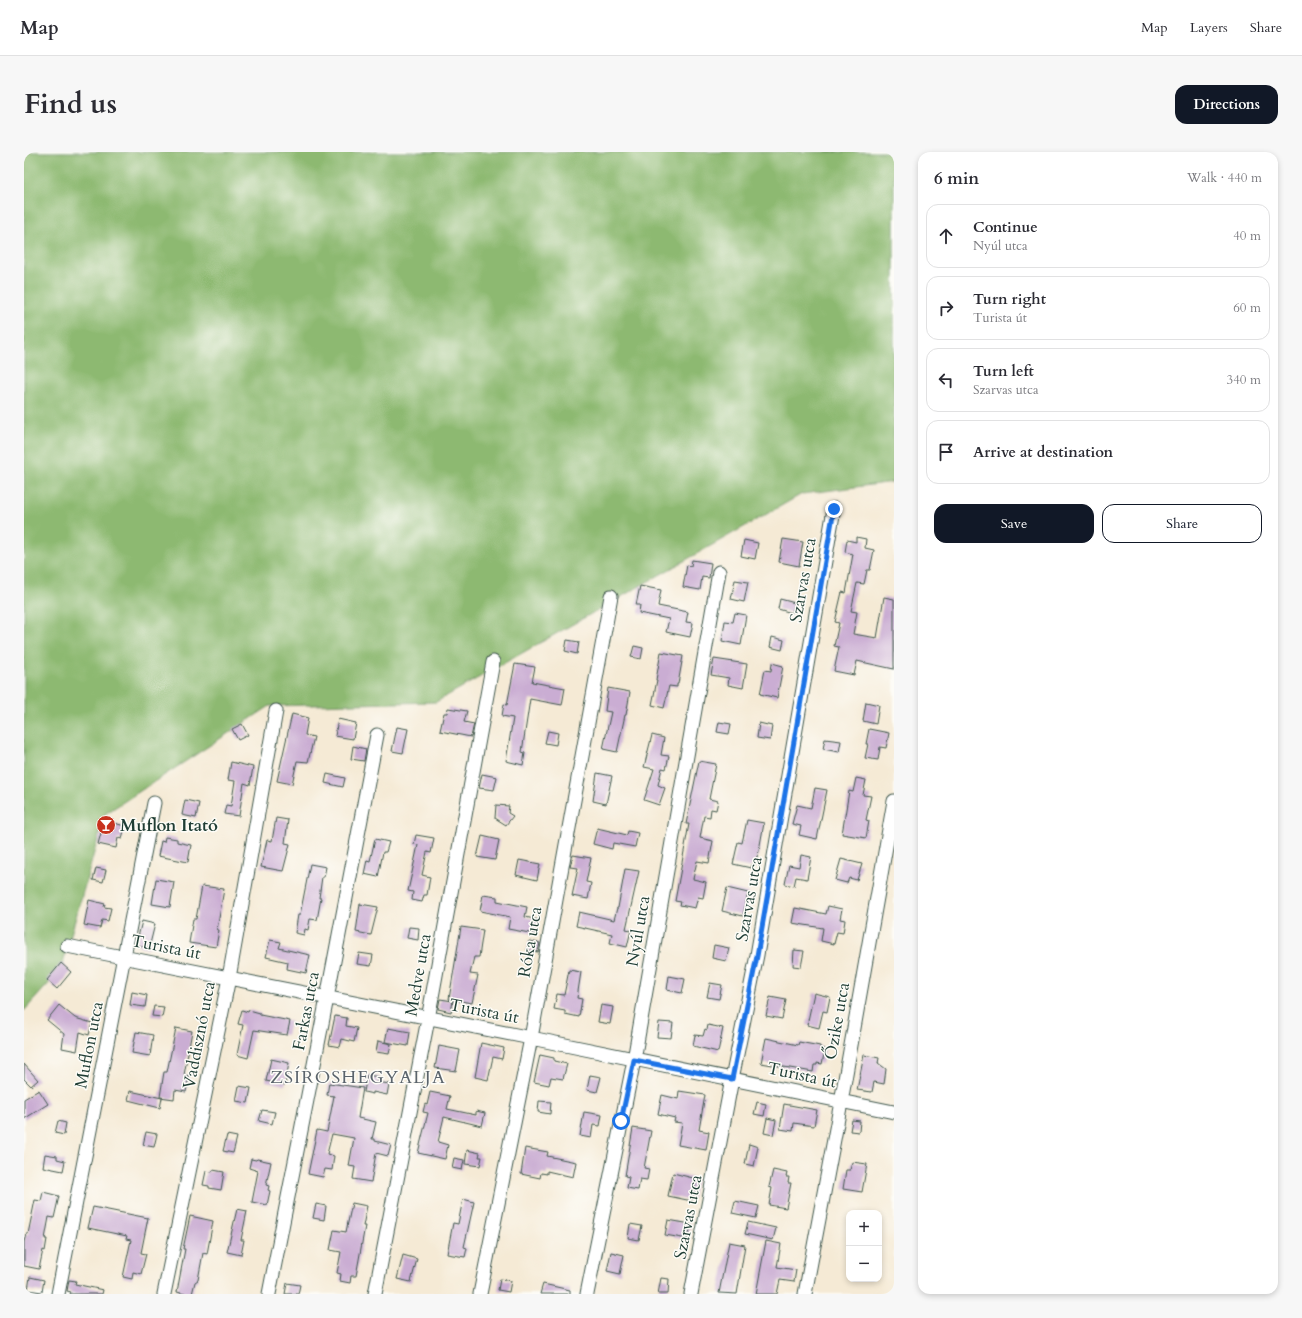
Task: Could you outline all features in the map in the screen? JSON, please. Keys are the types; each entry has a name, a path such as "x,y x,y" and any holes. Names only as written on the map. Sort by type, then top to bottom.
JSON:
{"street":[{"name":"Szarvas utca","path":"691,1294 760,940 834,509"},
{"name":"Nyúl utca","path":"587,1294 634,1060 719,572"},
{"name":"Róka utca","path":"480,1294 531,1038 611,596"},
{"name":"Medve utca","path":"376,1294 493,662"},
{"name":"Vaddisznó utca","path":"164,1294 229,978 276,711"},
{"name":"Farkas utca","path":"269,1294 377,735"},
{"name":"Őzike utca","path":"805,1294 841,1102 894,801"},
{"name":"Muflon utca","path":"58,1294 125,958 154,803"},
{"name":"Turista út","path":"67,946 894,1112"}],"green space":[{"path":"24,152 894,152 894,482 802,494 436,702 270,706 105,814 61,970 24,1011"}],"building":[{"path":"856,537 866,539 865,548 874,550 870,570 867,570 864,584 857,583 851,611 857,612 853,634 877,638 884,597 894,599 894,669 857,661 854,675 834,671 839,647 834,646 839,623 835,622 842,592 846,593 853,554 845,552 847,540 856,542"},
{"path":"783,539 803,542 799,566 779,562"},
{"path":"744,540 758,543 755,559 741,556"},
{"path":"692,560 711,563 709,578 702,577 700,590 683,587 687,565 691,566"},
{"path":"735,580 748,582 744,602 731,599"},
{"path":"640,586 661,590 658,606 688,612 686,622 693,623 690,637 666,632 669,619 639,613 640,605 636,605"},
{"path":"780,599 795,603 792,613 778,609"},
{"path":"735,613 746,615 741,645 722,641 725,621 733,622"},
{"path":"772,637 784,640 782,650 770,647"},
{"path":"567,640 579,642 577,654 565,651"},
{"path":"634,646 643,648 641,659 631,657"},
{"path":"661,652 683,656 677,687 669,686 664,708 652,705"},
{"path":"714,659 747,664 743,688 728,685 729,678 711,675"},
{"path":"772,663 783,666 777,698 760,694 765,670 771,671"},
{"path":"515,664 535,667 532,682 565,688 562,705 530,699 522,752 525,753 523,765 506,761 513,718 502,716 504,704 507,705"},
{"path":"608,688 630,692 617,752 603,749 611,712 605,711"},
{"path":"866,702 879,705 876,724 863,721"},
{"path":"448,708 467,711 464,722 474,724 471,737 440,731 444,713 447,713"},
{"path":"292,714 308,718 305,735 314,737 308,762 297,761 292,784 277,781"},
{"path":"338,719 356,723 353,739 335,736"},
{"path":"719,722 731,724 729,734 717,732"},
{"path":"759,723 772,726 770,740 757,738"},
{"path":"242,724 248,735 238,740 232,729"},
{"path":"397,727 408,729 403,753 392,751"},
{"path":"869,729 889,733 886,748 880,747 878,760 865,758"},
{"path":"548,731 558,733 556,745 545,743"},
{"path":"652,735 664,738 661,755 669,756 666,769 662,768 658,785 665,788 659,805 644,800 654,769 644,767"},
{"path":"825,739 841,741 839,752 823,749"},
{"path":"353,746 366,749 364,761 351,759"},
{"path":"699,761 716,764 709,799 718,801 716,810 711,809 710,817 704,816 700,838 713,841 709,863 697,861 693,879 706,882 703,898 698,897 695,908 680,905 681,902 675,901 689,824 686,824"},
{"path":"231,762 253,767 250,785 244,783 239,816 224,814 226,805 231,806 235,781 228,780"},
{"path":"597,773 612,776 606,804 593,801"},
{"path":"327,774 345,778 343,787 325,783"},
{"path":"482,774 497,777 494,790 479,788"},
{"path":"856,778 866,780 863,795 871,796 866,820 869,821 866,838 842,834 849,791 853,792"},
{"path":"815,788 827,790 817,839 799,835 801,826 792,824 797,805 811,808"},
{"path":"185,800 199,803 196,818 182,815"},
{"path":"496,805 509,806 508,813 513,816 506,825 495,818"},
{"path":"276,818 288,820 285,843 290,844 283,871 261,867 267,840 272,841"},
{"path":"747,820 764,823 758,856 755,865 752,865 751,868 733,864 738,842 742,843"},
{"path":"104,822 125,826 122,839 118,838 116,848 98,844"},
{"path":"597,828 627,835 628,831 638,833 635,847 613,843 612,849 593,844"},
{"path":"416,835 434,838 431,853 427,852 422,875 430,877 427,895 424,895 422,902 412,900 413,892 408,891 418,845 414,844"},
{"path":"482,836 499,840 495,860 477,857"},
{"path":"165,837 177,839 177,842 191,845 188,862 158,856 161,841 164,842"},
{"path":"375,839 389,842 386,852 383,852 378,877 364,874 367,860 370,861"},
{"path":"573,855 591,858 586,882 591,883 588,899 572,896 578,868 570,867"},
{"path":"801,855 811,857 807,879 796,877 794,886 785,884 789,865 799,867"},
{"path":"841,859 862,864 857,880 849,878 847,883 835,880"},
{"path":"519,860 540,864 537,880 516,875"},
{"path":"310,864 326,867 324,877 322,877 319,898 321,898 317,920 310,919 308,930 305,929 304,935 295,933"},
{"path":"96,868 106,870 103,882 93,880"},
{"path":"625,869 639,871 626,929 631,930 627,947 610,943 612,934 576,926 579,912 614,920 618,908"},
{"path":"156,879 174,882 170,907 152,904"},
{"path":"202,886 224,889 217,930 219,930 216,947 189,943 193,919 196,919"},
{"path":"727,888 748,893 743,916 722,911"},
{"path":"483,895 497,897 497,901 527,907 525,917 539,920 535,934 508,929 510,917 480,911"},
{"path":"89,900 105,904 104,907 111,908 108,921 102,920 100,928 84,925"},
{"path":"360,904 378,907 371,935 356,932"},
{"path":"828,906 842,909 840,919 845,920 843,933 837,932 834,944 821,941 823,928 792,923 795,908 826,914"},
{"path":"142,921 155,924 149,948 136,945"},
{"path":"409,927 419,928 418,940 407,938"},
{"path":"461,927 483,930 479,957 474,957 470,974 478,975 472,1003 449,999"},
{"path":"270,940 281,942 279,948 310,955 306,973 287,969 288,962 266,957"},
{"path":"529,941 540,943 538,952 527,950"},
{"path":"714,945 729,948 726,961 712,958"},
{"path":"794,950 804,951 801,967 793,966"},
{"path":"359,953 373,955 371,966 357,964"},
{"path":"61,963 71,972 57,989 47,980"},
{"path":"569,970 581,972 577,998 582,999 579,1017 565,1014 565,1011 554,1009 557,994 564,995"},
{"path":"669,976 685,979 682,993 667,990"},
{"path":"710,983 722,985 719,999 707,997"},
{"path":"132,992 147,995 145,1007 130,1005"},
{"path":"814,993 830,997 827,1012 823,1011 819,1028 807,1025"},
{"path":"770,997 786,1000 782,1019 766,1016"},
{"path":"440,999 453,1001 451,1012 438,1009"},
{"path":"59,1005 75,1018 92,1023 89,1035 80,1032 77,1051 62,1048 64,1034 47,1020"},
{"path":"601,1005 613,1007 610,1024 598,1022"},
{"path":"154,1006 164,1007 162,1017 152,1016"},
{"path":"242,1010 248,1012 249,1010 260,1013 260,1015 290,1021 287,1035 254,1030 248,1058 237,1055 243,1025 238,1024"},
{"path":"335,1016 347,1018 346,1026 357,1028 354,1042 342,1039 340,1047 329,1045"},
{"path":"659,1022 673,1023 671,1038 657,1037"},
{"path":"708,1025 723,1028 718,1052 693,1046 695,1035 703,1036"},
{"path":"176,1028 192,1031 184,1075 189,1076 186,1092 175,1090 174,1099 160,1097 164,1072 167,1072"},
{"path":"388,1028 410,1032 408,1046 385,1042"},
{"path":"136,1032 153,1035 150,1056 132,1053"},
{"path":"766,1038 798,1045 799,1042 820,1046 820,1048 825,1049 822,1064 817,1063 817,1065 814,1065 813,1072 761,1063"},
{"path":"378,1041 391,1044 389,1054 376,1052"},
{"path":"481,1043 504,1048 502,1059 493,1057 488,1080 475,1077"},
{"path":"439,1046 460,1050 456,1071 435,1068"},
{"path":"540,1055 554,1058 554,1061 567,1064 563,1079 551,1077 549,1085 534,1082"},
{"path":"864,1055 879,1058 878,1063 886,1069 884,1084 874,1082 872,1092 857,1090"},
{"path":"271,1059 289,1063 285,1085 266,1081"},
{"path":"24,1064 38,1080 31,1086 24,1079"},
{"path":"367,1075 379,1077 378,1082 389,1084 387,1095 364,1092"},
{"path":"590,1075 601,1077 597,1092 587,1090"},
{"path":"329,1083 363,1088 358,1118 376,1122 372,1139 391,1145 388,1156 376,1153 371,1182 353,1179 355,1167 349,1166 354,1138 332,1134 327,1154 334,1156 332,1170 325,1169 323,1177 308,1174 317,1130 327,1132 334,1096 327,1095"},
{"path":"239,1086 251,1088 248,1103 236,1101"},
{"path":"39,1090 48,1104 24,1119 24,1099"},
{"path":"130,1091 162,1098 160,1108 128,1100"},
{"path":"679,1091 705,1095 699,1130 709,1132 706,1150 678,1145 682,1123 674,1122 675,1118 658,1114 662,1095 678,1099"},
{"path":"430,1092 450,1096 447,1109 476,1115 476,1111 485,1113 482,1126 444,1117 438,1142 448,1145 445,1159 418,1153 428,1113 423,1112 425,1104 427,1105"},
{"path":"539,1101 551,1102 550,1114 538,1112"},
{"path":"757,1102 766,1104 764,1116 754,1114"},
{"path":"784,1104 817,1110 814,1126 794,1123 793,1131 780,1129"},
{"path":"262,1110 275,1112 272,1124 259,1121"},
{"path":"584,1112 602,1115 600,1126 593,1125 591,1138 580,1136"},
{"path":"767,1118 776,1120 773,1135 764,1133"},
{"path":"852,1120 860,1121 859,1132 850,1131"},
{"path":"58,1121 66,1123 64,1135 55,1133"},
{"path":"633,1128 651,1131 644,1168 649,1169 647,1180 640,1179 638,1190 627,1188 629,1177 625,1176"},
{"path":"146,1132 157,1134 154,1147 143,1145"},
{"path":"227,1135 237,1137 233,1153 223,1151"},
{"path":"749,1144 758,1147 754,1166 745,1164"},
{"path":"525,1148 548,1152 547,1156 576,1162 573,1177 547,1171 547,1174 541,1173 540,1178 521,1174"},
{"path":"467,1150 480,1153 479,1157 482,1157 480,1166 465,1164"},
{"path":"45,1154 57,1156 57,1159 65,1161 63,1171 43,1167"},
{"path":"454,1158 464,1160 462,1170 452,1168"},
{"path":"251,1159 271,1162 266,1185 269,1186 268,1190 270,1191 267,1205 252,1202 258,1171 249,1168"},
{"path":"852,1162 867,1164 862,1192 843,1189 846,1170 850,1170"},
{"path":"213,1170 224,1172 221,1190 209,1188 209,1186 203,1185 206,1171 212,1172"},
{"path":"773,1170 787,1173 786,1177 789,1177 788,1183 791,1183 786,1208 769,1205 772,1188 769,1187"},
{"path":"673,1173 697,1179 692,1201 668,1196"},
{"path":"43,1192 59,1196 54,1218 49,1217 45,1239 47,1239 45,1251 43,1250 39,1269 24,1266 24,1242 26,1234 28,1234 35,1200 41,1201"},
{"path":"463,1199 474,1202 464,1247 467,1248 465,1257 447,1254 453,1223 458,1224"},
{"path":"735,1201 759,1206 756,1218 732,1213"},
{"path":"352,1203 367,1206 356,1276 351,1276 350,1283 340,1281 341,1274 337,1273 341,1252 330,1250 334,1230 346,1232"},
{"path":"316,1204 326,1206 324,1220 313,1218"},
{"path":"93,1207 148,1218 141,1253 146,1254 141,1274 133,1272 132,1279 123,1277 131,1240 126,1239 127,1236 88,1228"},
{"path":"237,1209 247,1211 241,1240 244,1240 241,1255 227,1252"},
{"path":"190,1216 213,1221 207,1254 203,1253 198,1280 195,1282 192,1294 185,1294 177,1292 185,1249 183,1249"},
{"path":"668,1220 691,1224 688,1239 665,1235"},
{"path":"748,1222 776,1228 773,1240 745,1234"},
{"path":"630,1224 642,1226 639,1240 628,1238"},
{"path":"766,1241 781,1244 777,1267 796,1270 794,1282 780,1280 777,1294 756,1294"},
{"path":"729,1242 745,1245 737,1294 719,1293"},
{"path":"611,1252 624,1255 620,1274 607,1271"},
{"path":"403,1255 417,1259 411,1282 397,1279"},
{"path":"30,1277 44,1280 42,1292 28,1290"},
{"path":"661,1278 669,1279 668,1294 658,1294"},
{"path":"500,1279 511,1281 509,1292 498,1290"},
{"path":"69,1280 76,1281 75,1284 103,1290 102,1294 70,1294 71,1292 67,1291"},
{"path":"287,1283 300,1285 298,1294 285,1294"},
{"path":"543,1284 570,1290 570,1294 540,1294"}],"place":[{"name":"Muflon Itató","path":"106,825"}],"district":[{"name":"ZSÍROSHEGYALJA","path":"358,1077"}],"route":[{"path":"621,1121 634,1060 732,1079 774,863 834,509"}]}
